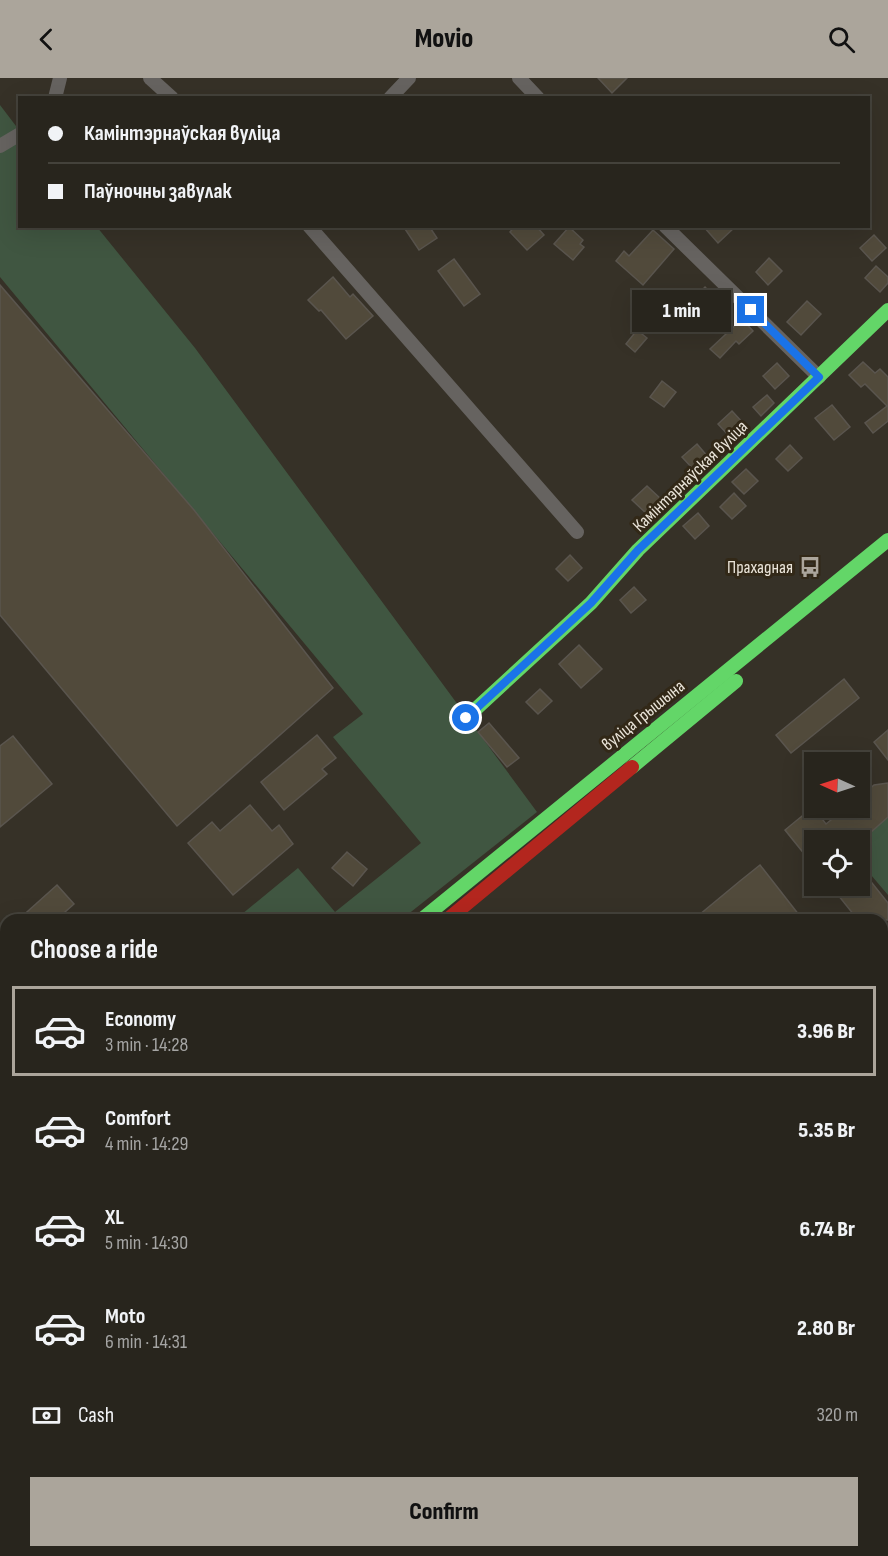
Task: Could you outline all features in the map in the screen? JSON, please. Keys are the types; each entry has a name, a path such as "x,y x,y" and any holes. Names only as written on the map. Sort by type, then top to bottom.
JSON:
{"main road":[{"name":"Камінтэрнаўская вуліца","path":"466,718 591,603 638,550 888,310"},
{"name":"вуліца Грышына","path":"428,914 888,540"},
{"name":"вуліца Грышына","path":"454,914 888,558"}],"street":[{"path":"56,96 60,78"},
{"path":"150,78 170,96"},
{"path":"392,96 409,78"},
{"path":"519,78 536,96"},
{"path":"0,146 18,135"},
{"path":"311,228 577,532"},
{"path":"667,228 819,377"}],"green space":[{"path":"0,105 18,129 18,228 98,228 195,348 537,812 408,914 242,914 298,868 335,912 421,843 333,737 363,714 0,277"},
{"path":"888,808 888,895 870,874 870,830 862,830"}],"building":[{"path":"598,78 627,78 612,93"},
{"path":"404,228 430,228 437,238 419,250"},
{"path":"513,228 538,228 544,235 527,250 510,232"},
{"path":"570,228 583,240 580,244 584,247 573,260 554,244"},
{"path":"705,228 734,228 718,243"},
{"path":"653,230 674,249 643,285 616,261 624,251 629,256"},
{"path":"874,235 886,248 872,261 860,248"},
{"path":"769,258 782,271 768,285 756,272"},
{"path":"454,259 480,294 464,306 438,271"},
{"path":"876,266 888,277 888,283 880,292 865,278"},
{"path":"333,277 350,297 353,294 373,316 346,339 321,310 319,311 308,300"},
{"path":"0,285 194,510 333,688 177,826 0,615"},
{"path":"705,287 717,300 702,313 691,301"},
{"path":"807,301 821,314 801,335 787,322"},
{"path":"742,319 753,331 739,344 736,341 720,358 710,349"},
{"path":"637,330 647,338 635,352 626,344"},
{"path":"863,362 875,373 880,369 888,377 888,421 873,433 865,423 887,406 865,384 861,387 849,375"},
{"path":"777,363 789,376 775,389 763,376"},
{"path":"662,381 676,392 664,407 650,397"},
{"path":"767,395 774,403 761,416 753,407"},
{"path":"832,405 850,427 834,440 815,418"},
{"path":"732,411 744,424 730,437 718,424"},
{"path":"697,444 708,457 694,470 682,457"},
{"path":"790,445 802,458 788,471 776,459"},
{"path":"746,469 758,481 744,494 732,482"},
{"path":"647,486 662,500 648,515 632,500"},
{"path":"734,493 746,506 732,519 720,507"},
{"path":"698,513 709,526 695,539 683,526"},
{"path":"570,555 582,568 568,581 556,569"},
{"path":"634,587 646,600 631,613 620,600"},
{"path":"579,645 602,669 581,688 559,664"},
{"path":"844,679 859,698 791,753 776,735"},
{"path":"540,689 552,701 538,714 526,702"},
{"path":"489,723 519,758 507,767 478,732"},
{"path":"888,730 888,760 874,742"},
{"path":"317,735 336,758 322,769 327,774 284,810 261,782"},
{"path":"13,736 52,784 0,827 0,746"},
{"path":"888,783 888,817 870,833 870,830 804,830 804,854 785,830 804,814 804,818 821,818 826,824 833,818 870,818 870,788 874,785"},
{"path":"250,805 272,831 279,825 293,844 233,895 188,843 212,822 220,831"},
{"path":"347,852 367,869 353,886 332,868"},
{"path":"760,865 798,914 700,914"},
{"path":"870,880 888,903 888,914 853,914 839,896 870,896"},
{"path":"57,885 74,904 63,914 25,914"}],"traffic: fast":[{"path":"466,718 591,603 638,550 888,310"},
{"path":"428,914 888,540"},
{"path":"632,767 736,681"}],"traffic: jam":[{"path":"454,914 632,767"}],"place":[{"name":"Прахадная","path":"810,567"}],"route":[{"path":"466,718 591,603 638,550 819,377 751,310"}]}
